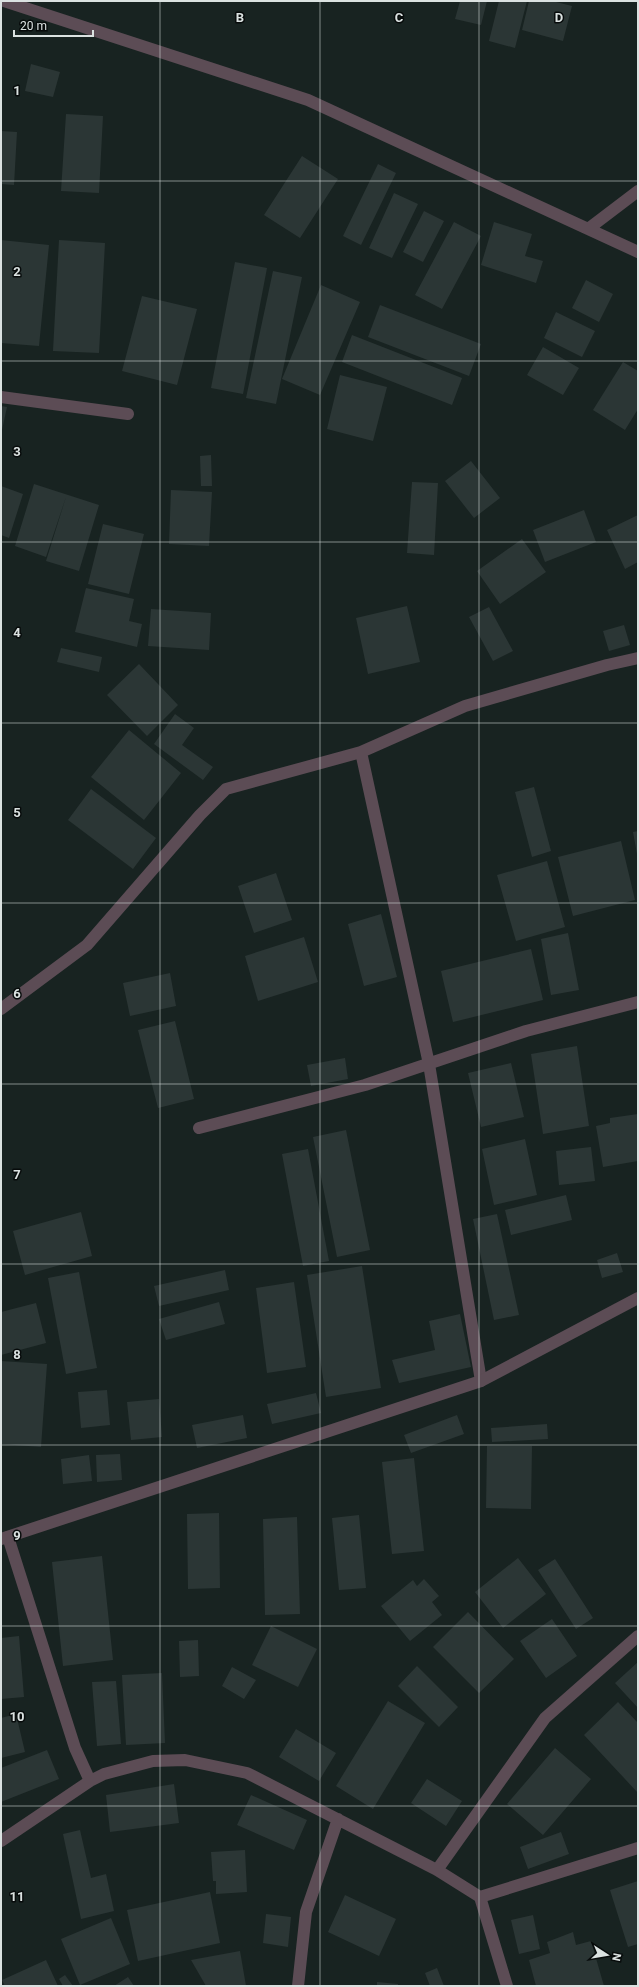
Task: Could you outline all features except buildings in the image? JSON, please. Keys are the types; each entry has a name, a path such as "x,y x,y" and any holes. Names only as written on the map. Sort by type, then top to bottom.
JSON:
{"street":[{"path":"4,1 308,100 638,252"},
{"path":"588,229 638,191"},
{"path":"1,397 128,414"},
{"path":"1,1009 87,945 200,816 226,789 361,752 465,706 607,665 638,658"},
{"path":"361,752 429,1064 481,1381"},
{"path":"199,1128 365,1085 526,1031 638,1002"},
{"path":"90,1781 74,1748 4,1538 481,1381 638,1298"},
{"path":"437,1870 545,1718 638,1636"},
{"path":"1,1841 90,1781 104,1774 154,1761 185,1760 247,1773 437,1870 480,1897 506,1986"},
{"path":"298,1986 306,1912 338,1819"},
{"path":"480,1897 638,1848"}]}
